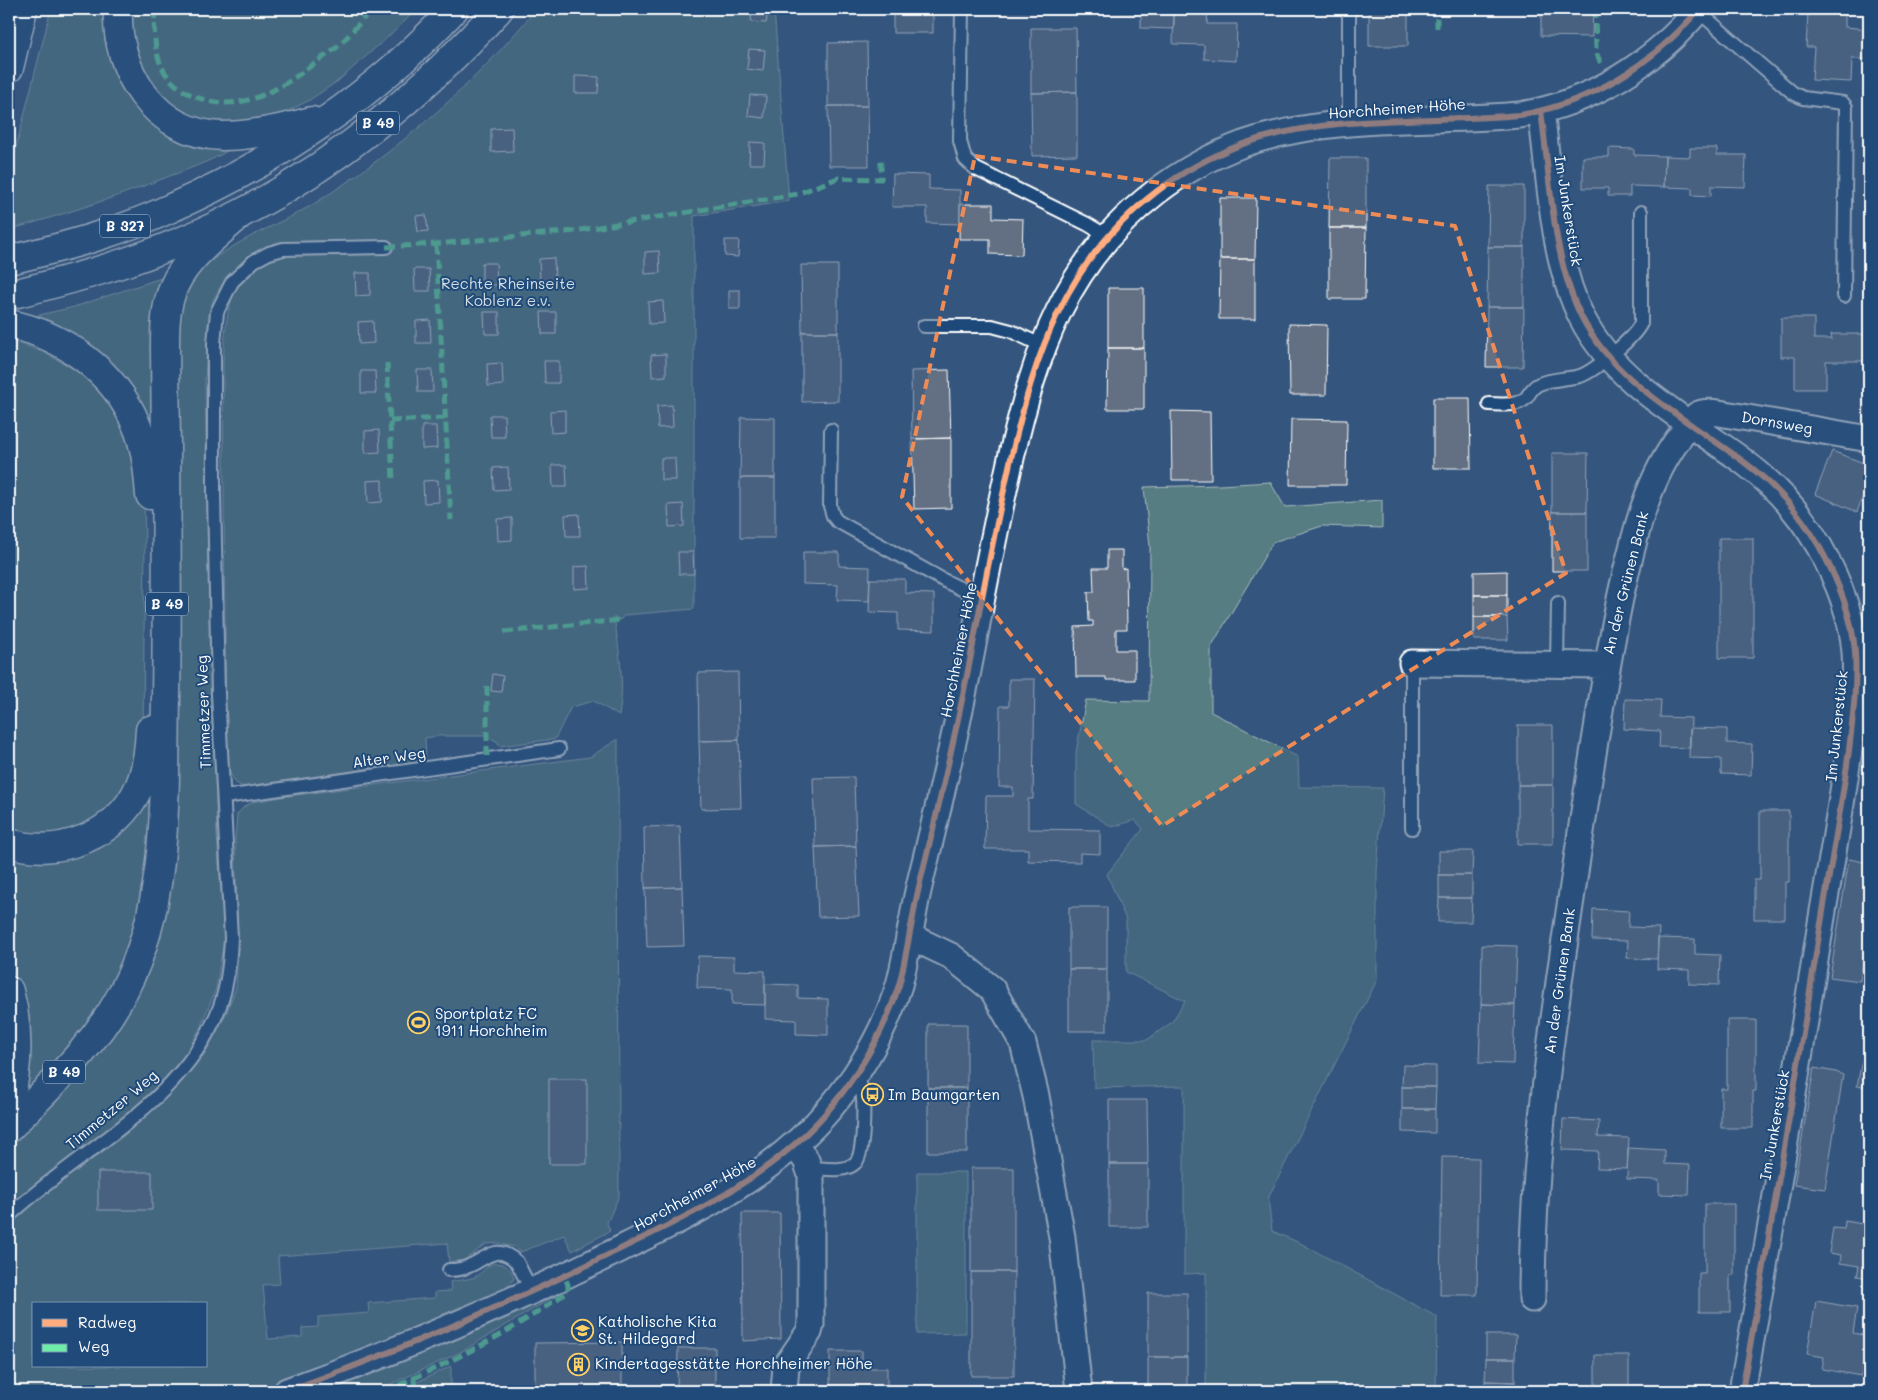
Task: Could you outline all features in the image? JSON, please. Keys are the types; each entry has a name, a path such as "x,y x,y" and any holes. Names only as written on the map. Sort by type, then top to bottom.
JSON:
{"highway":[{"path":"9,68 24,9"},
{"path":"118,9 117,28 120,48 135,83 152,104 179,125 198,132 220,136 242,135 285,129 333,116"},
{"name":"B 49","path":"333,116 377,82 454,9"},
{"name":"B 49","path":"9,295 122,263 178,242 239,215 283,190 311,173 367,132 424,85 499,9"},
{"name":"B 327","path":"9,260 102,234 170,209 264,161 333,116"},
{"name":"B 49","path":"9,1128 73,1062 112,1011 125,988 148,928 160,857 164,798 167,634 165,348 167,308 175,283 181,273 200,250 239,215"},
{"path":"9,324 45,335 76,352 90,363 118,392 136,424 147,459 150,497 151,716 145,771 139,787 131,802 107,827 83,840 56,847 19,846 9,843"},
{"path":"9,991 14,1011 17,1038 15,1077 9,1103"}],"street":[{"name":"Horchheimer Höhe","path":"286,1391 393,1351 532,1292 664,1228 722,1196 767,1168 794,1145 823,1116 854,1076 875,1043 890,1011 900,980 962,708 998,519 1029,387 1043,346 1070,287 1107,236 1138,206 1188,170 1207,159 1268,137 1349,123 1508,116 1541,111 1579,98 1630,72 1657,52 1698,10"},
{"name":"Im Junkerstück","path":"1541,111 1559,246 1564,268 1584,322 1595,339 1630,379 1763,477 1791,506 1807,525 1834,574 1853,632 1856,668 1855,698 1843,789 1785,1147 1742,1391"},
{"name":"Dornsweg","path":"1690,424 1697,415 1706,412 1719,413 1869,439"},
{"name":"An der Grünen Bank","path":"1532,1299 1532,1239 1542,1107 1562,957 1606,665 1634,538 1642,513 1655,479 1690,424"},
{"name":"An der Grünen Bank","path":"1412,663 1606,665"},
{"path":"909,936 950,956 992,989 1023,1043 1036,1096 1062,1237 1079,1391"},
{"path":"784,1391 786,1366 809,1332 811,1325 812,1240 809,1168 806,1160 794,1145"}],"lane":[{"path":"962,9 960,141 965,159 976,169 1087,224 1107,236"},
{"name":"Horchheimer Höhe","path":"1349,9 1349,123"},
{"path":"1698,10 1793,92 1803,98 1843,103 1846,108 1844,296"},
{"path":"1489,404 1516,404 1525,399 1531,390 1539,384 1583,375 1633,336 1641,323 1641,212"},
{"name":"Timmetzer Weg","path":"9,1216 150,1102 191,1058 211,1025 220,1006 226,985 232,938 218,694 214,502 214,343 217,312 232,282 249,266 269,253 283,249 386,247"},
{"path":"924,326 1002,328 1043,346"},
{"name":"Horchheimer Höhe","path":"831,430 830,506 833,516 837,521 945,581 970,593 982,596"},
{"path":"1557,664 1558,603"},
{"name":"An der Grünen Bank","path":"1412,663 1412,828"},
{"name":"Alter Weg","path":"225,797 559,749"},
{"path":"809,1168 844,1168 855,1164 858,1160 862,1148 862,1089 854,1076"},
{"path":"449,1270 468,1267 486,1255 501,1253 508,1255 517,1262 532,1292"}],"highlighted area":[{"path":"975,156 1455,226 1566,573 1162,826 902,497"}],"green space":[{"path":"51,9 107,9 105,36 112,66 127,93 142,114 161,130 232,148 198,165 124,193 67,213 9,230 9,175"},
{"path":"128,9 417,9 338,81 308,101 284,113 243,125 188,119 156,94 128,40"},
{"name":"Rechte Rheinseite Koblenz e.v.","path":"536,9 774,9 789,201 694,216 694,609 625,615 620,620 614,617 621,679 619,716 594,701 571,707 555,739 499,746 498,742 486,736 437,736 425,738 426,759 408,766 250,791 236,783 226,767 223,362 227,318 235,291 242,279 252,269 265,261 287,252 321,252 320,241 282,242 245,261 226,278 213,300 208,326 205,380 208,560 217,834 224,939 216,989 200,1028 185,1055 165,1078 139,1104 9,1204 9,1142 26,1124 146,966 174,344 178,309 183,291 197,273 210,261 241,242 320,200 379,159 408,136 463,88"},
{"path":"170,275 156,433 26,318 74,307"},
{"path":"9,340 43,352 76,370 96,385 114,404 127,431 144,504 143,733 123,795 88,826 53,838 9,832"},
{"path":"1270,482 1285,507 1382,500 1382,528 1322,526 1273,542 1211,647 1211,712 1298,757 1299,787 1383,788 1377,871 1377,980 1268,1198 1272,1231 1302,1244 1437,1317 1436,1391 1206,1391 1206,1273 1184,1274 1184,1086 1094,1088 1093,1040 1147,1040 1172,1022 1185,1001 1126,972 1126,920 1107,874 1143,829 1135,820 1112,827 1076,804 1076,752 1086,700 1149,701 1150,546 1144,487"},
{"path":"618,739 619,1196 607,1223 610,1231 572,1251 564,1235 521,1252 514,1247 497,1243 486,1244 464,1260 449,1262 447,1243 278,1256 280,1284 263,1285 268,1339 302,1337 302,1328 318,1327 318,1317 369,1313 368,1303 435,1298 435,1292 451,1291 450,1282 475,1277 487,1267 496,1263 508,1268 514,1279 504,1291 460,1307 278,1385 256,1391 9,1391 9,1221 147,1114 204,1055 227,1012 236,987 238,945 235,840 237,814 245,806 253,802 590,757"},
{"path":"154,769 153,821 134,942 101,1012 22,1102 21,995 9,961 9,856 60,858"},
{"path":"917,1172 966,1172 966,1333 917,1334"},
{"path":"555,1293 557,1295 461,1352 376,1391 321,1391"},
{"path":"451,1366 451,1391 398,1391"}],"building":[{"path":"752,9 768,9 766,23 751,22"},
{"path":"893,9 933,9 933,33 893,33"},
{"path":"1107,9 1174,9 1174,29 1141,28 1141,13 1106,12"},
{"path":"1174,9 1208,10 1207,24 1237,24 1236,61 1204,59 1204,45 1173,44"},
{"path":"1369,9 1408,9 1408,46 1369,46"},
{"path":"1541,9 1593,9 1592,37 1541,36"},
{"path":"1808,12 1845,14 1845,27 1869,29 1869,59 1852,59 1851,82 1812,80 1814,47 1806,47"},
{"path":"1031,28 1076,28 1077,92 1031,93"},
{"path":"867,42 868,106 828,106 828,43"},
{"path":"749,49 765,50 763,71 747,69"},
{"path":"575,76 599,77 598,93 575,93"},
{"path":"1077,92 1077,155 1032,156 1031,93"},
{"path":"750,95 766,96 764,118 748,116"},
{"path":"828,106 868,106 869,166 829,166"},
{"path":"512,128 513,151 491,152 491,129"},
{"path":"750,142 765,143 764,164 749,164"},
{"path":"1609,148 1634,149 1634,155 1665,156 1664,187 1630,186 1630,196 1608,196 1608,188 1583,188 1583,157 1609,157"},
{"path":"1690,148 1717,148 1717,155 1746,155 1745,187 1711,186 1711,196 1692,195 1692,188 1664,187 1665,156 1690,157"},
{"path":"1330,158 1366,158 1366,228 1329,228"},
{"path":"893,174 929,175 929,189 960,190 960,224 927,223 927,207 892,207"},
{"path":"1489,186 1524,186 1524,247 1488,247"},
{"path":"1220,198 1256,198 1255,259 1220,259"},
{"path":"960,204 993,204 993,218 1023,219 1022,255 990,254 990,239 959,239"},
{"path":"426,215 428,231 418,232 416,216"},
{"path":"1329,228 1366,228 1365,299 1329,299"},
{"path":"725,240 739,240 738,257 725,256"},
{"path":"1488,247 1524,247 1524,307 1487,307"},
{"path":"659,251 660,273 645,274 645,252"},
{"path":"554,258 555,280 540,281 539,259"},
{"path":"1220,259 1255,259 1255,319 1219,319"},
{"path":"482,263 496,263 497,285 482,285"},
{"path":"801,265 838,265 838,332 802,332"},
{"path":"414,269 429,269 430,291 415,291"},
{"path":"355,273 370,273 370,295 356,296"},
{"path":"1108,288 1144,288 1144,348 1108,348"},
{"path":"729,290 740,290 740,309 729,309"},
{"path":"663,301 664,323 649,324 648,302"},
{"path":"1487,307 1524,307 1523,367 1486,367"},
{"path":"484,312 499,312 499,334 485,334"},
{"path":"541,312 556,312 556,334 542,334"},
{"path":"1781,318 1814,318 1814,339 1832,339 1831,334 1866,334 1866,361 1826,361 1826,389 1795,389 1795,357 1781,357"},
{"path":"430,320 431,343 416,343 416,321"},
{"path":"373,321 374,343 359,344 358,322"},
{"path":"1289,324 1327,325 1326,395 1290,395"},
{"path":"802,332 838,332 838,401 802,402"},
{"path":"1108,348 1144,348 1144,409 1107,409"},
{"path":"666,354 666,376 652,377 651,355"},
{"path":"544,361 559,361 559,383 545,383"},
{"path":"502,363 503,385 488,386 487,364"},
{"path":"417,370 432,370 433,392 418,392"},
{"path":"949,370 951,438 912,439 911,371"},
{"path":"361,371 375,371 376,393 361,393"},
{"path":"1433,398 1470,398 1471,468 1433,468"},
{"path":"672,405 673,427 658,428 657,406"},
{"path":"565,410 565,432 551,433 550,411"},
{"path":"1171,411 1210,412 1211,480 1172,480"},
{"path":"490,415 504,415 505,437 491,437"},
{"path":"741,417 775,418 775,478 740,478"},
{"path":"1291,419 1347,420 1346,485 1290,485"},
{"path":"422,426 436,426 437,448 422,449"},
{"path":"379,430 380,452 365,453 365,431"},
{"path":"951,438 951,508 914,509 912,439"},
{"path":"1832,451 1869,465 1869,479 1857,512 1815,494"},
{"path":"1552,453 1588,453 1587,512 1552,512"},
{"path":"661,458 675,458 676,480 661,480"},
{"path":"552,465 566,465 567,487 553,487"},
{"path":"508,467 509,489 494,490 493,468"},
{"path":"740,478 775,478 775,538 740,538"},
{"path":"382,480 382,502 368,503 367,481"},
{"path":"438,480 439,502 424,503 423,481"},
{"path":"683,504 684,526 669,527 668,505"},
{"path":"1552,512 1587,512 1587,571 1552,571"},
{"path":"579,514 580,536 566,536 565,515"},
{"path":"512,518 512,540 498,541 497,519"},
{"path":"1719,538 1753,538 1753,658 1719,658"},
{"path":"1107,550 1122,550 1122,569 1126,568 1127,629 1116,629 1116,650 1135,650 1135,680 1106,680 1106,677 1076,677 1075,627 1093,626 1093,621 1089,621 1088,592 1094,592 1093,568 1107,568"},
{"path":"678,552 693,552 694,574 679,574"},
{"path":"803,552 839,552 839,566 870,567 869,601 837,600 838,585 803,584"},
{"path":"588,566 589,588 574,589 574,567"},
{"path":"1869,568 1869,589 1862,586"},
{"path":"1507,571 1507,595 1474,595 1474,572"},
{"path":"870,579 905,579 905,593 934,594 934,631 898,630 898,613 869,612"},
{"path":"1474,595 1507,595 1507,617 1474,617"},
{"path":"1474,617 1507,617 1508,640 1474,640"},
{"path":"738,672 739,740 699,741 698,673"},
{"path":"493,674 503,676 501,692 491,691"},
{"path":"1009,679 1035,679 1033,799 1028,799 1028,829 1100,830 1100,854 1080,853 1080,862 1028,861 1028,849 985,849 986,796 1013,796 1013,787 999,787 1000,706 1009,706"},
{"path":"1625,699 1661,700 1660,717 1691,718 1690,748 1659,747 1660,731 1624,729"},
{"path":"1518,725 1553,725 1553,785 1518,785"},
{"path":"1690,728 1727,729 1727,743 1752,744 1751,775 1721,774 1721,759 1689,758"},
{"path":"739,740 741,808 701,809 699,741"},
{"path":"854,777 856,846 815,847 813,778"},
{"path":"1518,785 1553,785 1553,844 1518,844"},
{"path":"1760,811 1789,811 1789,882 1785,882 1785,919 1754,919 1754,880 1760,880"},
{"path":"680,826 682,887 645,888 644,827"},
{"path":"856,846 859,916 818,917 815,847"},
{"path":"1439,851 1473,851 1472,875 1439,875"},
{"path":"1849,859 1869,863 1869,925 1860,981 1830,977"},
{"path":"1439,875 1472,875 1472,898 1439,898"},
{"path":"682,887 684,946 647,947 645,888"},
{"path":"1439,898 1472,898 1471,922 1438,922"},
{"path":"1069,907 1107,907 1107,969 1069,969"},
{"path":"1593,909 1629,911 1628,927 1659,928 1657,959 1627,958 1628,941 1592,940"},
{"path":"1658,938 1695,939 1695,954 1720,955 1719,985 1689,984 1689,970 1657,969"},
{"path":"1482,945 1517,946 1515,1005 1481,1004"},
{"path":"698,956 734,957 734,970 765,971 765,1005 732,1004 732,989 697,988"},
{"path":"1069,969 1107,969 1107,1031 1069,1031"},
{"path":"765,984 798,985 798,998 828,999 828,1035 796,1034 796,1020 765,1019"},
{"path":"1481,1004 1515,1005 1513,1064 1479,1063"},
{"path":"1727,1020 1756,1020 1756,1091 1753,1091 1753,1128 1721,1128 1721,1089 1727,1089"},
{"path":"928,1024 967,1024 967,1088 928,1088"},
{"path":"1862,1060 1869,1061 1869,1088 1857,1086"},
{"path":"1403,1065 1436,1066 1436,1087 1402,1087"},
{"path":"1814,1068 1843,1075 1825,1189 1794,1185"},
{"path":"549,1079 587,1079 587,1164 549,1164"},
{"path":"1402,1087 1436,1087 1435,1109 1402,1109"},
{"path":"928,1088 967,1088 967,1152 928,1152"},
{"path":"1109,1100 1147,1100 1148,1164 1109,1164"},
{"path":"1402,1109 1435,1109 1435,1133 1402,1132"},
{"path":"1563,1119 1599,1121 1598,1137 1629,1138 1627,1169 1597,1168 1598,1151 1562,1150"},
{"path":"1628,1148 1665,1150 1665,1164 1690,1165 1689,1195 1659,1194 1659,1180 1627,1179"},
{"path":"1442,1157 1479,1158 1477,1295 1440,1295"},
{"path":"1109,1164 1148,1164 1148,1227 1109,1227"},
{"path":"971,1168 1014,1168 1014,1272 971,1272"},
{"path":"98,1172 152,1172 152,1210 98,1210"},
{"path":"1705,1204 1734,1204 1734,1275 1730,1275 1730,1312 1699,1312 1699,1273 1705,1273"},
{"path":"742,1213 780,1213 781,1339 743,1341"},
{"path":"1845,1221 1868,1225 1866,1240 1869,1241 1869,1278 1857,1276 1859,1266 1840,1263 1841,1255 1829,1253 1833,1228 1844,1229"},
{"path":"971,1272 1014,1272 1014,1376 971,1376"},
{"path":"1148,1293 1187,1293 1187,1357 1148,1357"},
{"path":"1816,1301 1857,1308 1853,1333 1868,1336 1861,1376 1822,1369 1824,1357 1807,1354"},
{"path":"1486,1335 1516,1335 1515,1358 1486,1358"},
{"name":"Kindertagesstätte Horchheimer Höhe","path":"622,1342 622,1391 552,1391 552,1386 535,1386 535,1343"},
{"path":"678,1348 715,1348 715,1391 677,1391"},
{"path":"830,1351 862,1351 862,1368 887,1368 887,1387 918,1387 918,1391 858,1391 858,1385 830,1385"},
{"path":"1595,1355 1629,1355 1629,1391 1595,1391"},
{"path":"1148,1357 1187,1357 1187,1391 1148,1391"},
{"path":"1486,1358 1515,1358 1515,1382 1485,1381"},
{"path":"1485,1381 1515,1382 1515,1391 1485,1391"}],"marked path":[{"path":"155,9 155,45 167,76 175,85 186,92 202,99 219,103 250,100 280,87 336,48 372,9"},
{"path":"1437,9 1437,28"},
{"path":"1595,9 1596,52 1601,64"},
{"path":"386,247 575,231 797,194 838,178 881,179 881,160"},
{"path":"436,244 451,520"},
{"path":"387,363 393,480"},
{"path":"390,421 445,418"},
{"path":"504,632 620,620"},
{"path":"487,686 487,760"},
{"path":"385,1391 502,1334 568,1291 565,1277"},
{"path":"414,1378 415,1391"}],"cycle path":[{"path":"287,1391 409,1344 489,1310 569,1274 728,1193 783,1154 808,1132 842,1093 862,1064 879,1034 899,985 917,895 958,719 1006,480 1031,381 1059,311 1077,279 1098,248 1125,219 1156,192 1197,165 1243,144 1277,134 1345,123 1520,115 1571,101 1596,91 1641,64 1681,29 1699,9"},
{"path":"1541,111 1558,244 1572,295 1582,318 1596,341 1633,381 1654,399 1744,462 1786,500 1804,522 1819,546 1843,597 1851,624 1855,652 1855,689 1846,770 1784,1151 1742,1391"}],"place":[{"name":"Sportplatz FC 1911 Horchheim","path":"419,1023"},
{"name":"Im Baumgarten","path":"872,1095"},
{"name":"Katholische Kita St. Hildegard","path":"582,1331"},
{"name":"Kindertagesstätte Horchheimer Höhe","path":"579,1364"}]}
